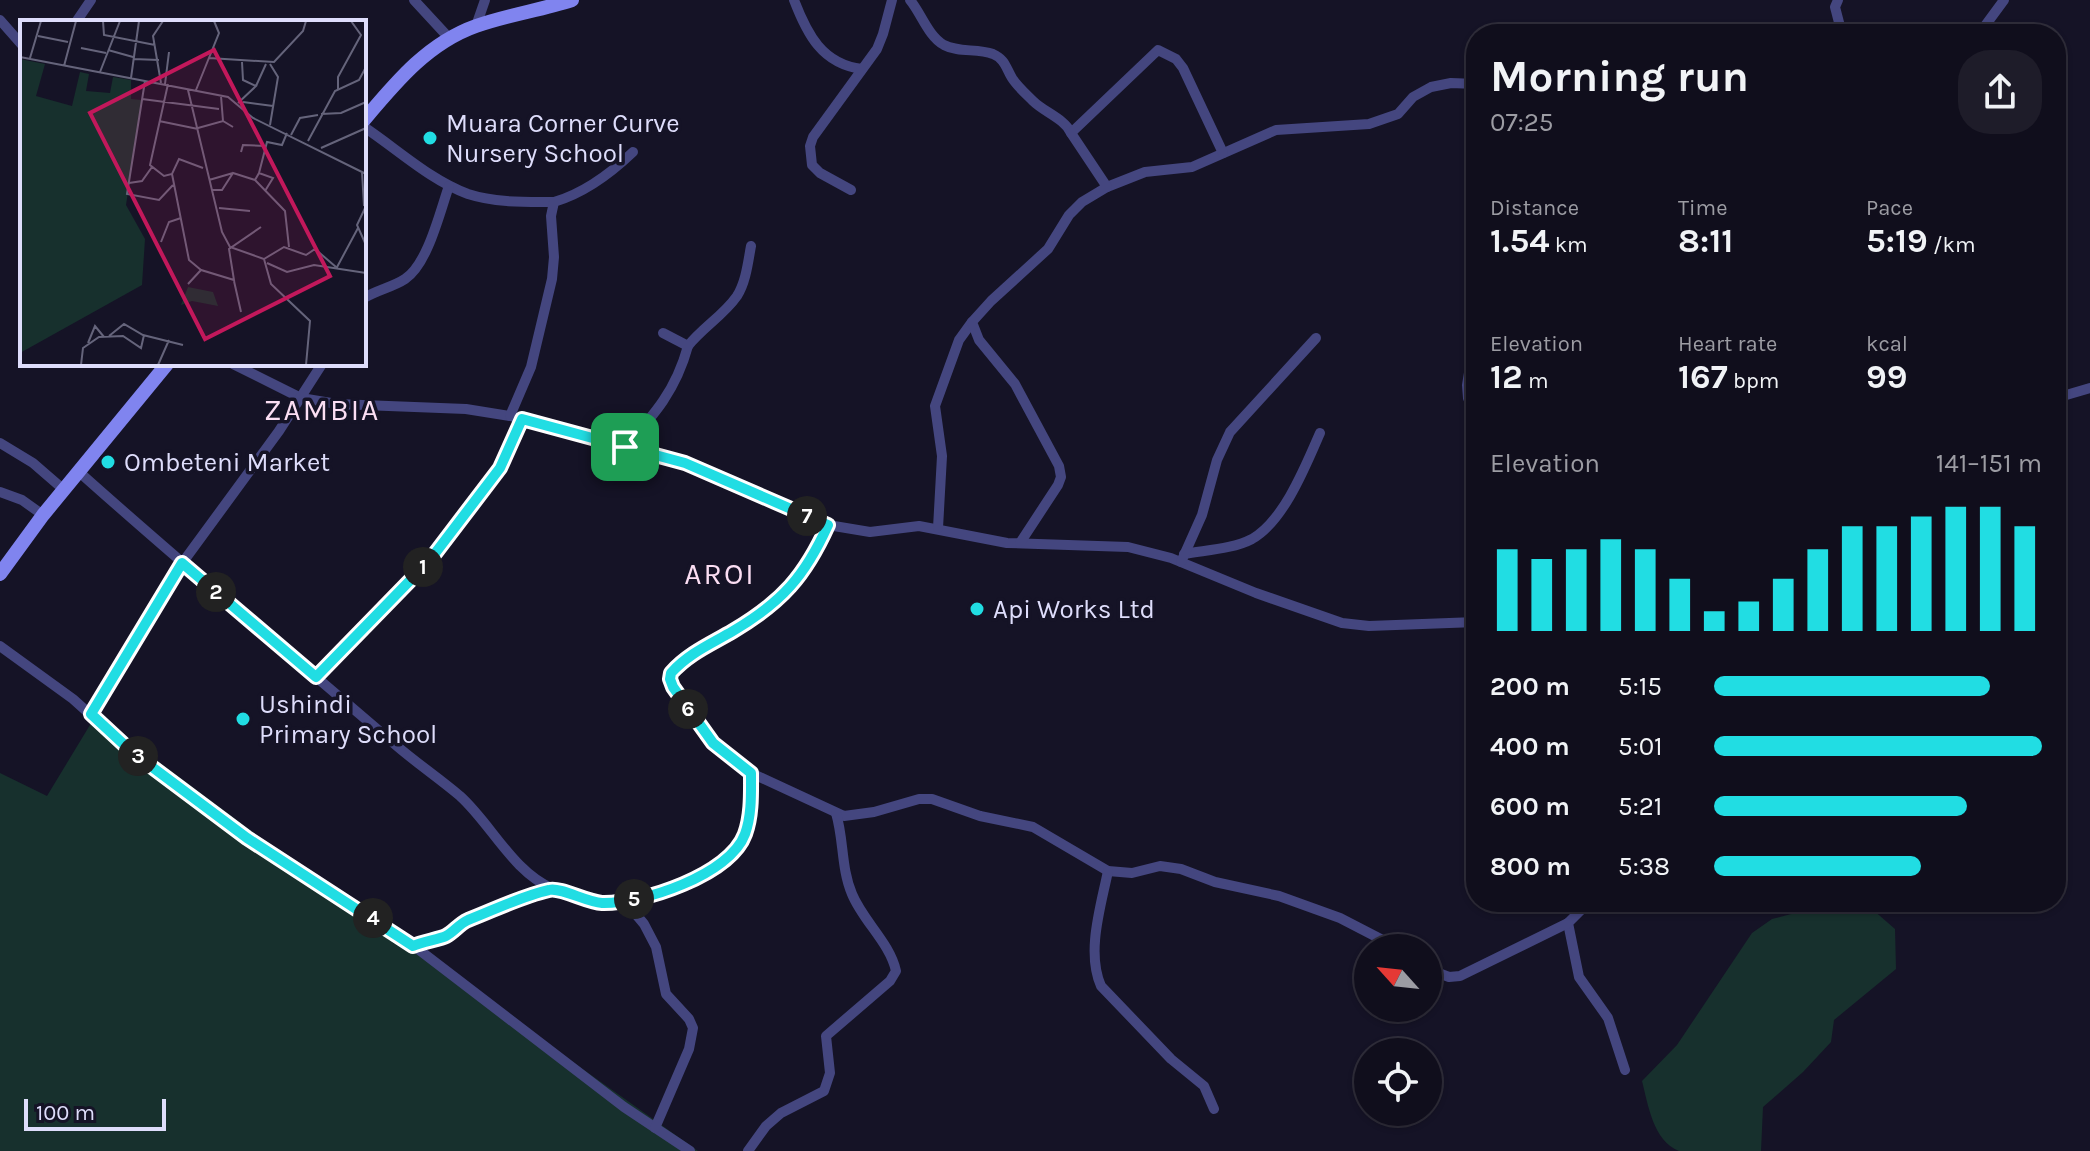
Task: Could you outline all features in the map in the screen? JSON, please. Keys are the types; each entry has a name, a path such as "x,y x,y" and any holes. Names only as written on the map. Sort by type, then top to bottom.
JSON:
{"main road":[{"path":"366,118 399,78 430,50 476,26 572,0"},
{"path":"0,574 63,489 165,366"}],"street":[{"path":"77,20 91,0"},
{"path":"414,0 450,39"},
{"path":"476,26 485,0"},
{"path":"794,0 811,39 844,64 862,69"},
{"path":"851,190 820,173 812,165 810,146 813,137 883,34 892,0"},
{"path":"910,0 935,38 956,49 994,54 1004,61 1013,79 1032,101 1066,124 1107,187"},
{"path":"1838,0 1835,7 1839,24"},
{"path":"1986,24 2004,0"},
{"path":"0,20 20,43"},
{"path":"1071,133 1158,50 1176,59 1183,68 1223,153"},
{"path":"938,528 942,456 935,406 959,340 991,301 1048,249 1069,215 1082,202 1107,187 1145,172 1192,167 1276,130 1369,124 1398,114 1413,97 1431,87 1466,84"},
{"path":"366,128 449,186 471,195 500,201 554,202 595,184 633,152"},
{"path":"366,297 413,273 425,252 449,186"},
{"path":"510,416 531,367 552,279 551,216 554,202"},
{"path":"625,447 664,403 676,383 688,346 737,296 747,270 751,246"},
{"path":"972,322 979,340 1015,384 1059,466 1061,477 1058,485 1020,543"},
{"path":"663,333 688,346"},
{"path":"1183,558 1202,515 1217,460 1230,432 1316,338"},
{"path":"237,366 301,398 337,404 466,409 522,419 685,463 828,525 870,532 895,527 938,528 985,540 1128,547 1183,558 1342,623 1369,626 1466,622"},
{"path":"91,714 182,563 321,366"},
{"path":"2066,395 2090,388"},
{"path":"316,677 430,560 500,468 522,419"},
{"path":"1183,558 1240,543 1257,535 1292,491 1320,433"},
{"path":"0,443 33,463 63,489"},
{"path":"78,471 182,563 462,798 507,851 539,881 552,888 602,903 685,883 729,857 738,847 746,833 751,773"},
{"path":"0,492 22,500 43,515"},
{"path":"828,525 796,583 751,620 709,642 671,673 673,687 713,743 751,773 836,813 851,816 919,799 932,799 971,813 1033,827 1108,871 1132,873 1160,866 1181,869 1215,882 1279,896 1340,918 1371,934"},
{"path":"0,646 91,714 132,752 247,838 413,946 690,1151"},
{"path":"748,1151 766,1126 781,1113 815,1097 827,1087 830,1073 826,1036 886,985 896,971 853,898 836,813"},
{"path":"1108,871 1099,915 1095,964 1101,986 1150,1039 1204,1086 1214,1109"},
{"path":"413,946 433,938 444,938 468,920 552,888"},
{"path":"624,900 644,924 656,947 666,994 689,1019 693,1028 689,1049 655,1128"},
{"path":"1442,974 1460,976 1568,923 1579,912"},
{"path":"1568,923 1579,977 1608,1018 1625,1070"}],"green space":[{"path":"96,715 331,890 698,1151 0,1151 0,773 47,796"},
{"path":"1799,912 1875,912 1895,929 1896,969 1834,1020 1831,1042 1763,1107 1761,1151 1679,1151 1657,1131 1642,1081 1677,1045 1752,933 1772,919"}],"place":[{"name":"Muara Corner Curve Nursery School","path":"430,138"},
{"name":"Ombeteni Market","path":"108,462"},
{"name":"Api Works Ltd","path":"977,609"},
{"name":"Ushindi Primary School","path":"243,719"}],"district":[{"name":"ZAMBIA","path":"322,410"},
{"name":"AROI","path":"720,574"}],"route":[{"path":"522,419 625,447 685,463 828,525 796,583 751,620 709,642 671,673 673,687 713,743 751,773 746,833 738,847 710,870 685,883 634,898 602,903 552,888 468,920 444,938 433,938 413,946 247,838 132,752 91,714 182,563 316,677 430,560 500,468 522,419"}]}
